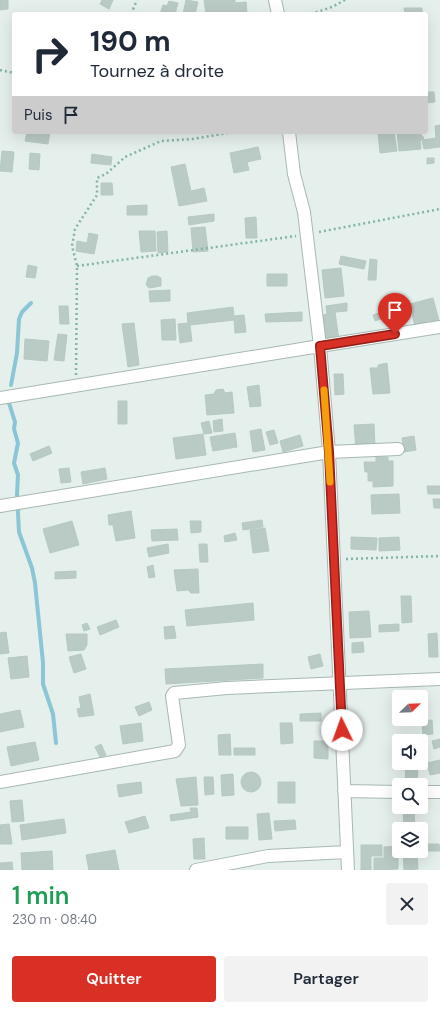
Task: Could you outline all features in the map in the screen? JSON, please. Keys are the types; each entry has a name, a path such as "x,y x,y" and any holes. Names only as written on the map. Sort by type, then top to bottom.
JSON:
{"street":[{"path":"275,0 278,12"},
{"path":"289,134 294,174 304,212 320,346 329,452 348,870"},
{"path":"0,398 440,327"},
{"path":"0,506 329,452 398,449"},
{"path":"0,782 175,751 179,745 172,696 174,693 228,688 440,680"},
{"path":"344,791 392,792"},
{"path":"428,792 440,792"},
{"path":"196,870 268,856 347,852"}],"path":[{"path":"132,12 137,0"},
{"path":"317,12 332,7 345,0"},
{"path":"0,70 12,73"},
{"path":"76,385 77,266 72,246 75,229 97,195 97,178 106,174 126,157 161,141 193,139 222,134"},
{"path":"77,266 306,235 440,209"},
{"path":"334,560 440,556"}],"building":[{"path":"0,0 8,0 8,9 0,10"},
{"path":"102,0 113,0 109,9 100,4"},
{"path":"186,0 198,2 196,12 183,12"},
{"path":"204,0 235,0 235,3 246,2 247,12 206,12"},
{"path":"169,1 178,3 176,12 161,12 163,5 167,6"},
{"path":"404,8 422,8 422,12 405,12"},
{"path":"428,92 434,92 435,102 428,103"},
{"path":"440,125 440,147 424,149 422,140 436,138 435,126"},
{"path":"27,134 50,134 48,144 25,141"},
{"path":"378,134 394,134 397,151 380,153"},
{"path":"397,134 421,134 424,138 420,141 421,149 399,151"},
{"path":"258,147 261,159 247,162 249,170 234,173 230,153"},
{"path":"2,151 14,152 12,172 0,171"},
{"path":"30,153 40,154 39,170 29,169"},
{"path":"92,154 112,157 111,165 91,163"},
{"path":"427,158 434,158 434,163 427,164"},
{"path":"185,164 191,191 204,188 207,201 179,206 171,167"},
{"path":"101,183 112,183 113,195 101,195"},
{"path":"147,205 147,215 127,215 127,206"},
{"path":"214,214 214,221 189,225 188,217"},
{"path":"256,217 257,238 246,238 245,218"},
{"path":"205,227 208,251 193,252 191,228"},
{"path":"139,231 155,231 156,251 141,252"},
{"path":"167,231 168,252 158,253 157,232"},
{"path":"89,233 98,235 94,254 76,251 77,241 87,243"},
{"path":"341,256 366,261 364,269 339,264"},
{"path":"370,259 377,260 376,280 368,280"},
{"path":"28,265 37,267 35,278 26,277"},
{"path":"341,268 344,296 325,298 322,270"},
{"path":"267,274 287,274 287,286 267,286"},
{"path":"152,276 161,278 161,286 149,288 146,285 148,278"},
{"path":"170,290 170,301 150,302 149,291"},
{"path":"433,298 439,321 415,327 410,304"},
{"path":"407,301 407,308 390,309 389,302"},
{"path":"347,303 347,311 335,312 339,340 326,342 323,315 327,314 326,306"},
{"path":"59,306 68,306 69,324 60,324"},
{"path":"233,307 234,316 244,315 246,332 235,333 234,320 190,325 192,341 180,343 178,324 188,323 187,313"},
{"path":"384,311 386,317 375,321 373,315"},
{"path":"302,312 302,321 266,322 265,314"},
{"path":"175,319 176,340 162,340 161,320"},
{"path":"134,323 139,365 128,367 122,324"},
{"path":"58,334 67,335 64,361 54,360"},
{"path":"25,339 49,341 47,361 24,359"},
{"path":"387,363 390,393 373,394 370,368 378,368 378,365"},
{"path":"334,374 343,374 344,394 335,395"},
{"path":"259,385 261,406 250,407 247,387"},
{"path":"223,389 225,393 232,392 234,413 207,415 205,395 214,394 216,390"},
{"path":"118,401 127,401 127,424 118,424"},
{"path":"222,419 223,431 214,432 213,421"},
{"path":"209,421 212,433 204,434 201,423"},
{"path":"374,424 375,448 356,449 354,425"},
{"path":"261,429 265,450 253,452 250,431"},
{"path":"274,430 278,443 270,445 266,432"},
{"path":"235,433 237,447 213,451 210,437"},
{"path":"203,434 206,455 176,459 173,438"},
{"path":"300,435 303,446 283,452 280,441"},
{"path":"414,436 416,450 404,452 402,438"},
{"path":"49,446 52,453 33,461 30,454"},
{"path":"376,457 388,457 388,461 393,461 393,486 373,487 373,481 368,481 368,472 365,472 364,462 376,462"},
{"path":"69,468 71,482 61,483 59,469"},
{"path":"105,468 107,479 83,484 81,472"},
{"path":"427,486 440,486 440,494 428,494"},
{"path":"399,494 400,513 372,514 371,495"},
{"path":"433,499 440,499 440,508 434,508"},
{"path":"131,511 135,538 116,541 113,525 109,525 108,515"},
{"path":"262,520 263,527 243,530 242,523"},
{"path":"72,521 79,545 50,553 43,529"},
{"path":"190,521 201,521 201,532 191,533"},
{"path":"265,528 269,551 253,553 250,530"},
{"path":"177,529 178,540 152,541 151,530"},
{"path":"235,533 237,540 225,542 224,536"},
{"path":"351,537 377,538 376,550 351,549"},
{"path":"399,537 400,550 379,551 379,538"},
{"path":"168,544 169,553 149,557 147,548"},
{"path":"199,544 207,544 208,562 200,562"},
{"path":"153,565 155,577 149,578 147,567"},
{"path":"198,569 199,593 191,593 188,590 177,591 174,570"},
{"path":"76,571 76,578 55,579 55,572"},
{"path":"401,596 411,596 412,622 402,623"},
{"path":"253,603 254,620 187,626 185,610"},
{"path":"369,611 371,637 350,638 349,612"},
{"path":"116,620 119,627 100,635 97,627"},
{"path":"87,623 90,629 84,631 82,625"},
{"path":"399,624 399,631 379,632 379,625"},
{"path":"174,626 176,638 165,639 164,627"},
{"path":"6,632 9,653 0,654 0,633"},
{"path":"437,633 438,657 429,657 428,634"},
{"path":"66,634 87,634 87,645 84,650 68,651"},
{"path":"363,642 364,652 352,653 352,643"},
{"path":"81,654 86,669 74,673 69,657"},
{"path":"320,654 323,666 311,669 308,657"},
{"path":"27,656 29,677 11,679 8,658"},
{"path":"263,664 263,678 166,684 165,669"},
{"path":"90,694 94,715 79,717 77,709 81,708 79,697"},
{"path":"149,702 152,710 139,716 135,707"},
{"path":"20,710 24,727 0,732 0,714"},
{"path":"321,713 321,721 300,721 300,714"},
{"path":"428,720 432,720 433,734 423,734 422,726 428,726"},
{"path":"141,723 143,741 123,744 120,726"},
{"path":"280,723 292,723 293,743 281,744"},
{"path":"230,734 231,755 219,755 218,735"},
{"path":"440,739 440,747 434,749 432,741"},
{"path":"314,741 328,741 328,759 314,758"},
{"path":"35,742 39,760 11,766 7,747"},
{"path":"101,744 106,755 100,757 95,747"},
{"path":"234,748 255,748 255,755 234,755"},
{"path":"440,760 440,773 430,775 428,763"},
{"path":"406,770 418,770 417,778 405,778"},
{"path":"251,772 258,775 261,782 258,789 251,792 244,789 241,782 244,775"},
{"path":"233,774 234,795 222,796 221,775"},
{"path":"196,777 198,805 181,806 176,779"},
{"path":"204,777 213,777 214,794 205,795"},
{"path":"141,782 142,793 119,797 117,785"},
{"path":"278,782 295,782 295,803 278,803"},
{"path":"22,800 24,821 12,822 10,801"},
{"path":"190,808 197,808 198,817 171,821 170,815 191,812"},
{"path":"269,813 272,839 259,840 257,814"},
{"path":"403,814 414,814 415,822 404,822"},
{"path":"145,816 149,828 129,833 125,822"},
{"path":"64,819 66,833 22,840 20,825"},
{"path":"295,820 296,829 275,831 274,821"},
{"path":"9,824 12,844 0,844 0,825"},
{"path":"226,827 248,827 248,839 226,839"},
{"path":"204,838 205,859 194,859 193,839"},
{"path":"428,844 439,844 440,851 428,851"},
{"path":"361,845 382,845 382,856 371,856 371,870 361,870"},
{"path":"392,846 392,858 398,858 398,869 374,870 374,858 384,858 384,847"},
{"path":"115,850 119,870 89,870 86,855"},
{"path":"52,851 53,870 22,870 21,853"},
{"path":"403,858 417,858 418,869 404,870"},
{"path":"12,862 13,870 0,870 0,863"}],"waterway":[{"path":"11,385 17,353 19,319 22,312 31,303"},
{"path":"9,403 15,422 14,429 18,443 14,463 18,475 17,494 19,532 32,568 35,583 43,663 43,684 53,714 56,743"}],"slow traffic":[{"path":"324,390 330,482"}],"route":[{"path":"342,730 329,452 320,346 395,334"}]}
